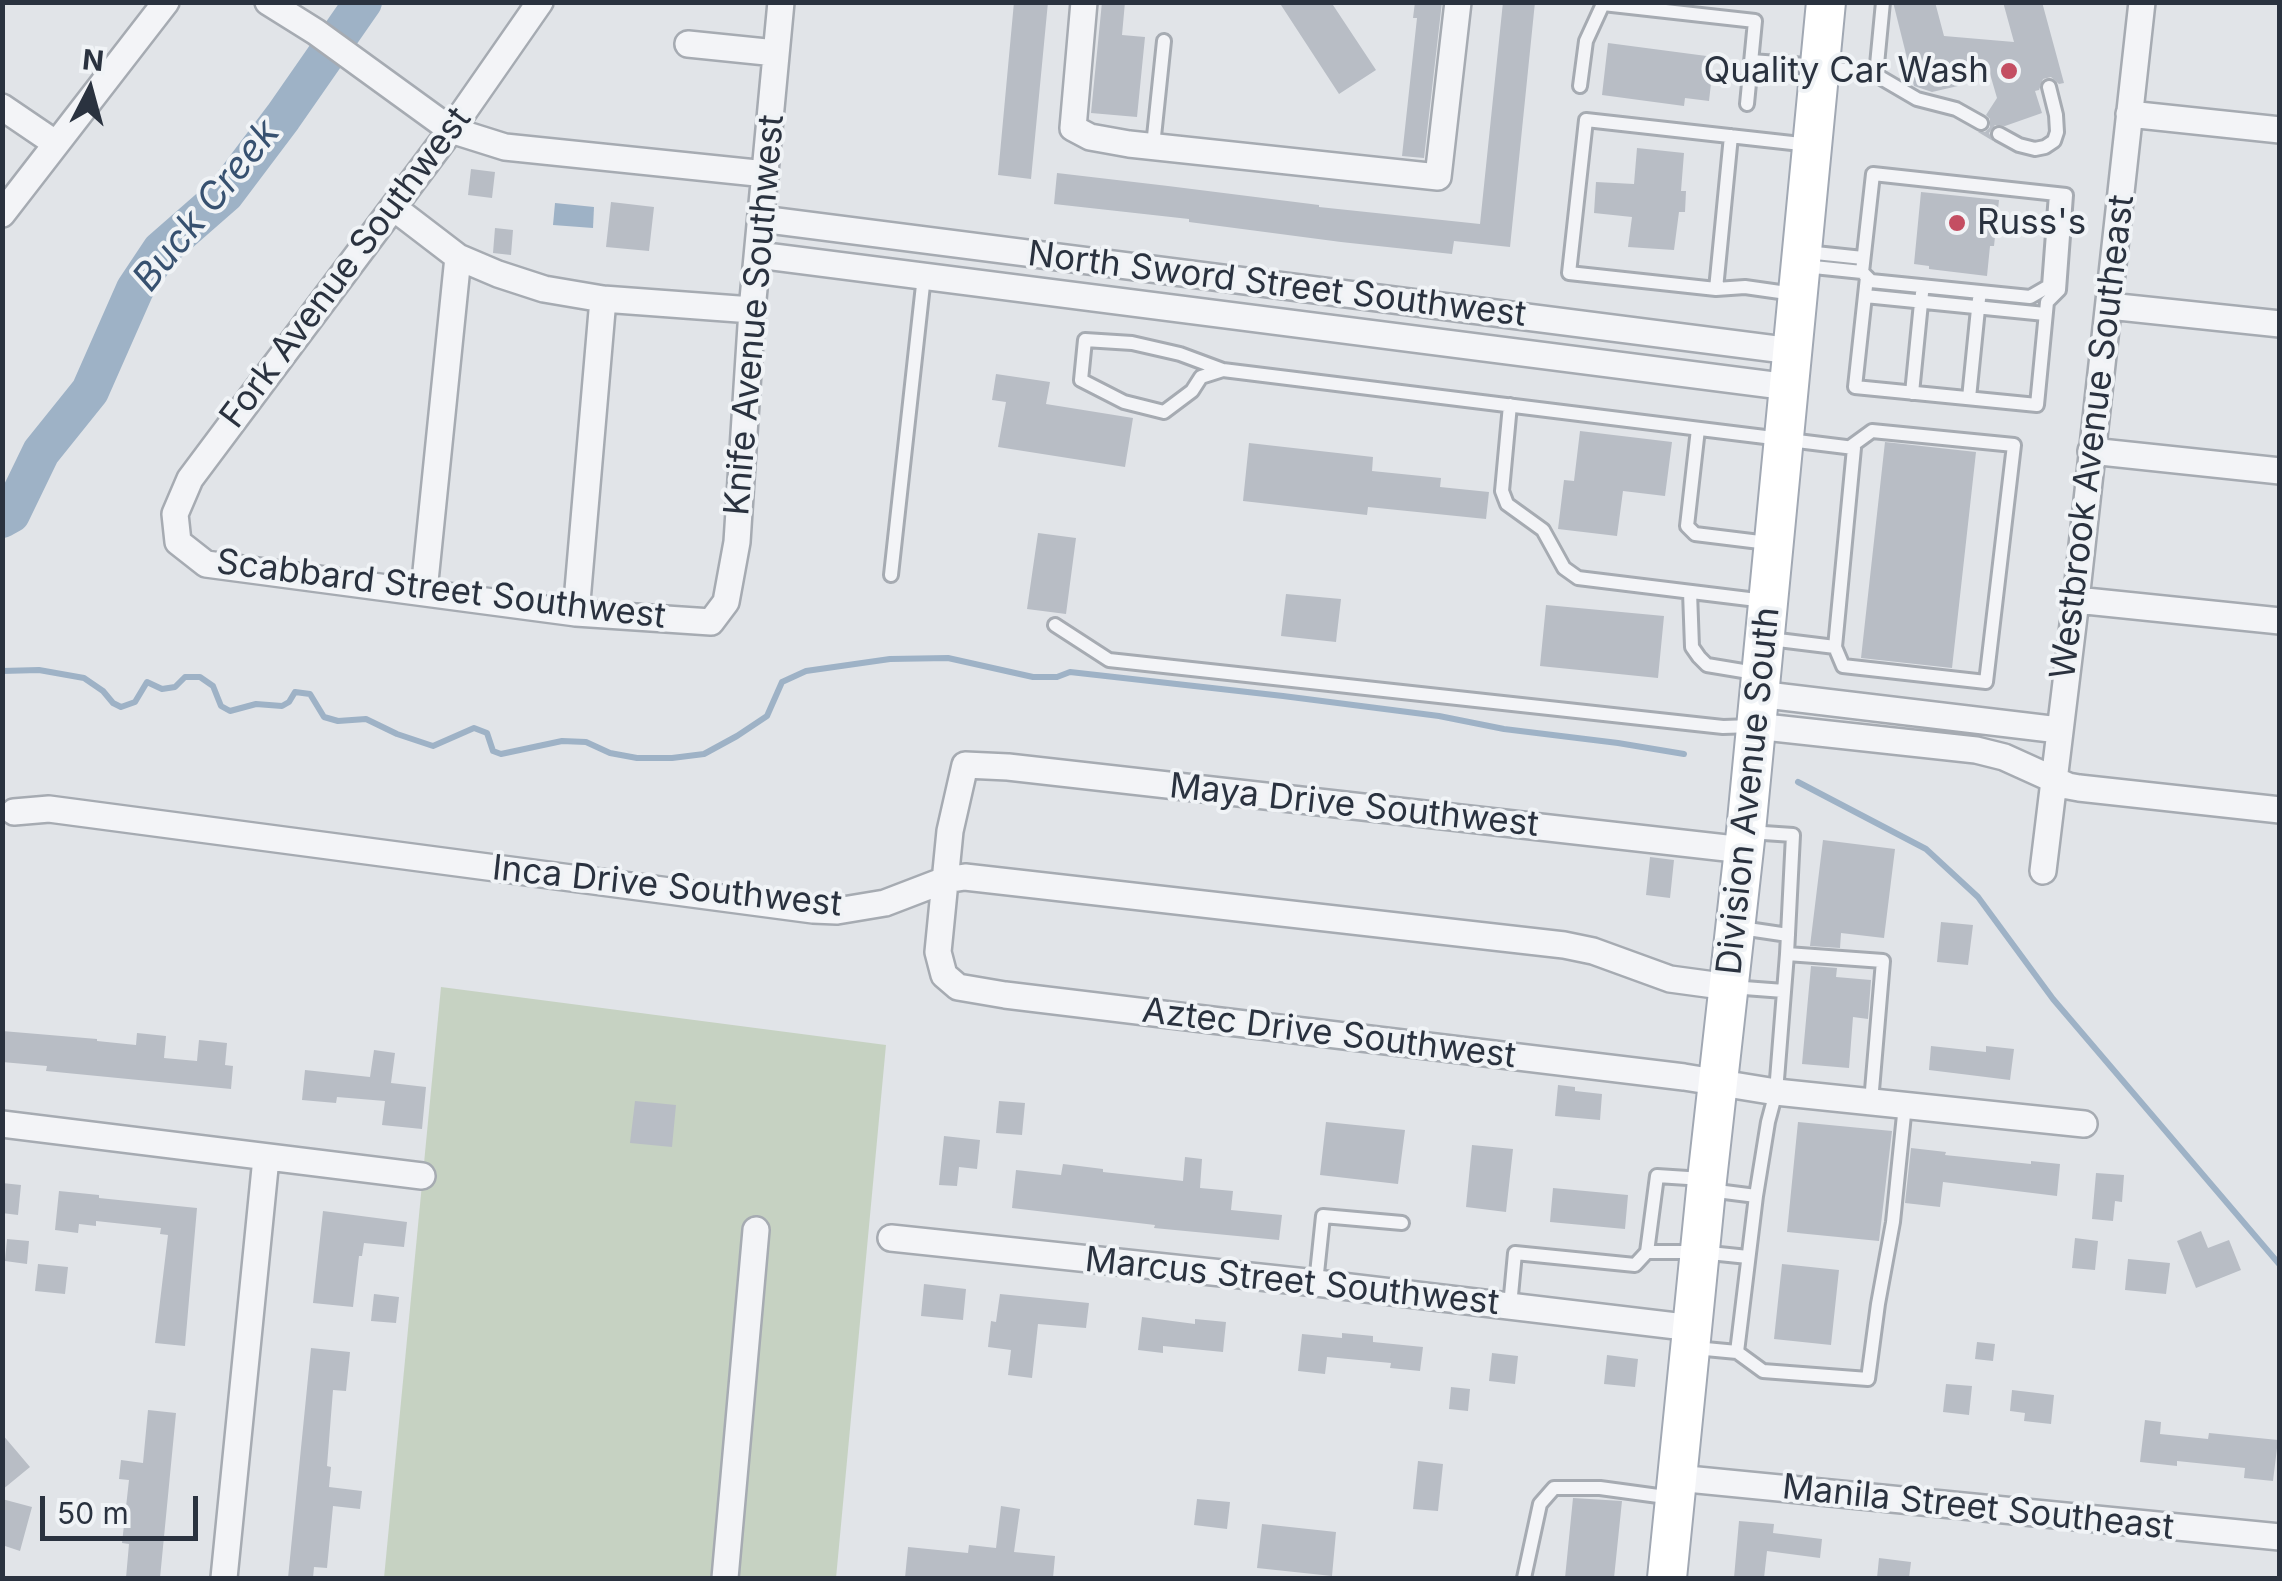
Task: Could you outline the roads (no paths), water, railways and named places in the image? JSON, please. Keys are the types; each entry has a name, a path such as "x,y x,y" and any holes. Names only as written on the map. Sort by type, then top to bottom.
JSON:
{"main road":[{"name":"Division Avenue South","path":"1667,1578 1826,2"}],"street":[{"path":"2,214 166,2"},
{"path":"268,2 451,130 506,147 766,174"},
{"name":"Fork Avenue Southwest","path":"178,542 175,514 190,479 394,208 540,2"},
{"name":"Knife Avenue Southwest","path":"710,622 726,602 737,542 752,310 781,2"},
{"path":"1084,2 1073,128 1090,137 1438,177 1458,2"},
{"name":"Westbrook Avenue Southeast","path":"2042,871 2142,2"},
{"path":"688,44 776,53"},
{"path":"2,108 55,144"},
{"path":"2130,114 2280,130"},
{"path":"394,208 458,257 544,289 603,299 752,310"},
{"name":"North Sword Street Southwest","path":"762,220 1791,369"},
{"name":"North Sword Street Southwest","path":"758,255 1791,369"},
{"path":"424,591 458,257"},
{"path":"576,613 603,299"},
{"path":"2109,306 2280,324"},
{"path":"2092,451 2280,471"},
{"name":"Scabbard Street Southwest","path":"178,542 206,564 576,613 710,622"},
{"path":"2076,600 2280,621"},
{"path":"1759,683 2059,730"},
{"path":"1759,683 1992,753 2079,788 2280,810"},
{"name":"Maya Drive Southwest","path":"946,880 950,831 965,765 1744,841"},
{"name":"Inca Drive Southwest","path":"14,812 49,809 813,910 837,911 885,903 946,880 965,877 1564,944 1670,979 1729,987"},
{"name":"Aztec Drive Southwest","path":"946,880 938,952 944,975 958,987 1776,1092 2084,1124"},
{"path":"2,1124 422,1176"},
{"path":"224,1578 266,1158"},
{"path":"725,1578 756,1230"},
{"name":"Marcus Street Southwest","path":"891,1238 1510,1306 1692,1338"},
{"name":"Manila Street Southeast","path":"1676,1488 2280,1537"}],"lane":[{"path":"1876,76 1883,2"},
{"path":"1580,86 1586,41 1603,4 1755,21 1747,104"},
{"path":"1153,146 1164,41"},
{"path":"1751,61 1820,66 1876,76 1917,100 1956,109 1981,123"},
{"path":"1999,134 2019,146 2036,149 2054,141 2057,132 2049,87"},
{"path":"1812,145 1586,120 1569,273 1716,289 1745,287 1801,271 1864,269"},
{"path":"1716,289 1731,136"},
{"path":"1872,174 2056,194 2066,195 2059,290 2046,302 2037,406 1855,387 1872,174"},
{"path":"1864,269 1871,281 2030,297 2049,286 2056,194"},
{"path":"891,576 924,276"},
{"path":"1912,393 1922,286"},
{"path":"1970,398 1979,292"},
{"path":"1865,296 2045,314"},
{"path":"1223,370 1201,377 1192,391 1164,412 1124,402 1081,380 1085,340 1132,343 1180,354 1223,370 1854,448 1834,647 1843,666 1986,682 2014,445 1872,432 1850,447"},
{"path":"1510,406 1502,491 1507,504 1543,530 1564,568 1578,578 1768,601"},
{"path":"1698,429 1687,526 1695,534 1774,544"},
{"path":"1690,592 1692,647 1699,657 1708,665 1759,683"},
{"path":"1055,625 1109,660 1723,728 1759,683 1834,647"},
{"path":"1737,1352 1756,1196 1776,1092 1793,835 1744,841"},
{"path":"1735,928 1788,935"},
{"path":"1787,954 1883,961 1871,1102"},
{"path":"1729,987 1784,991"},
{"path":"1692,1338 1737,1352 1762,1371 1868,1379 1893,1222 1905,1105"},
{"path":"1510,1306 1515,1252 1635,1265 1647,1252 1656,1176 1756,1196"},
{"path":"1316,1283 1323,1216 1402,1224"},
{"path":"1647,1252 1748,1256"},
{"path":"1524,1578 1540,1504 1554,1488 1676,1488"}],"water":[{"path":"555,203 594,207 593,228 553,225"}],"waterway":[{"name":"Buck Creek","path":"2,519 11,514 41,452 90,391 135,289 161,250 225,194 363,2"},
{"path":"2,671 39,670 84,678 121,707 135,702 147,682 162,689 175,687 185,677 200,677 213,686 221,706 230,711 256,704 282,706 295,692 310,694 324,717 338,721 366,719 433,746 474,728 487,733 493,751 501,754 562,741 586,742 610,753 637,758 672,758 704,754 737,736 767,716 782,682 806,671 890,659 948,658 1033,677 1057,677 1070,672 1283,696 1684,754"},
{"path":"1798,782 1926,849 1978,897 2053,999 2280,1265"}],"place":[{"name":"Quality Car Wash","path":"2009,71"},
{"name":"Russ's","path":"1957,223"}]}
